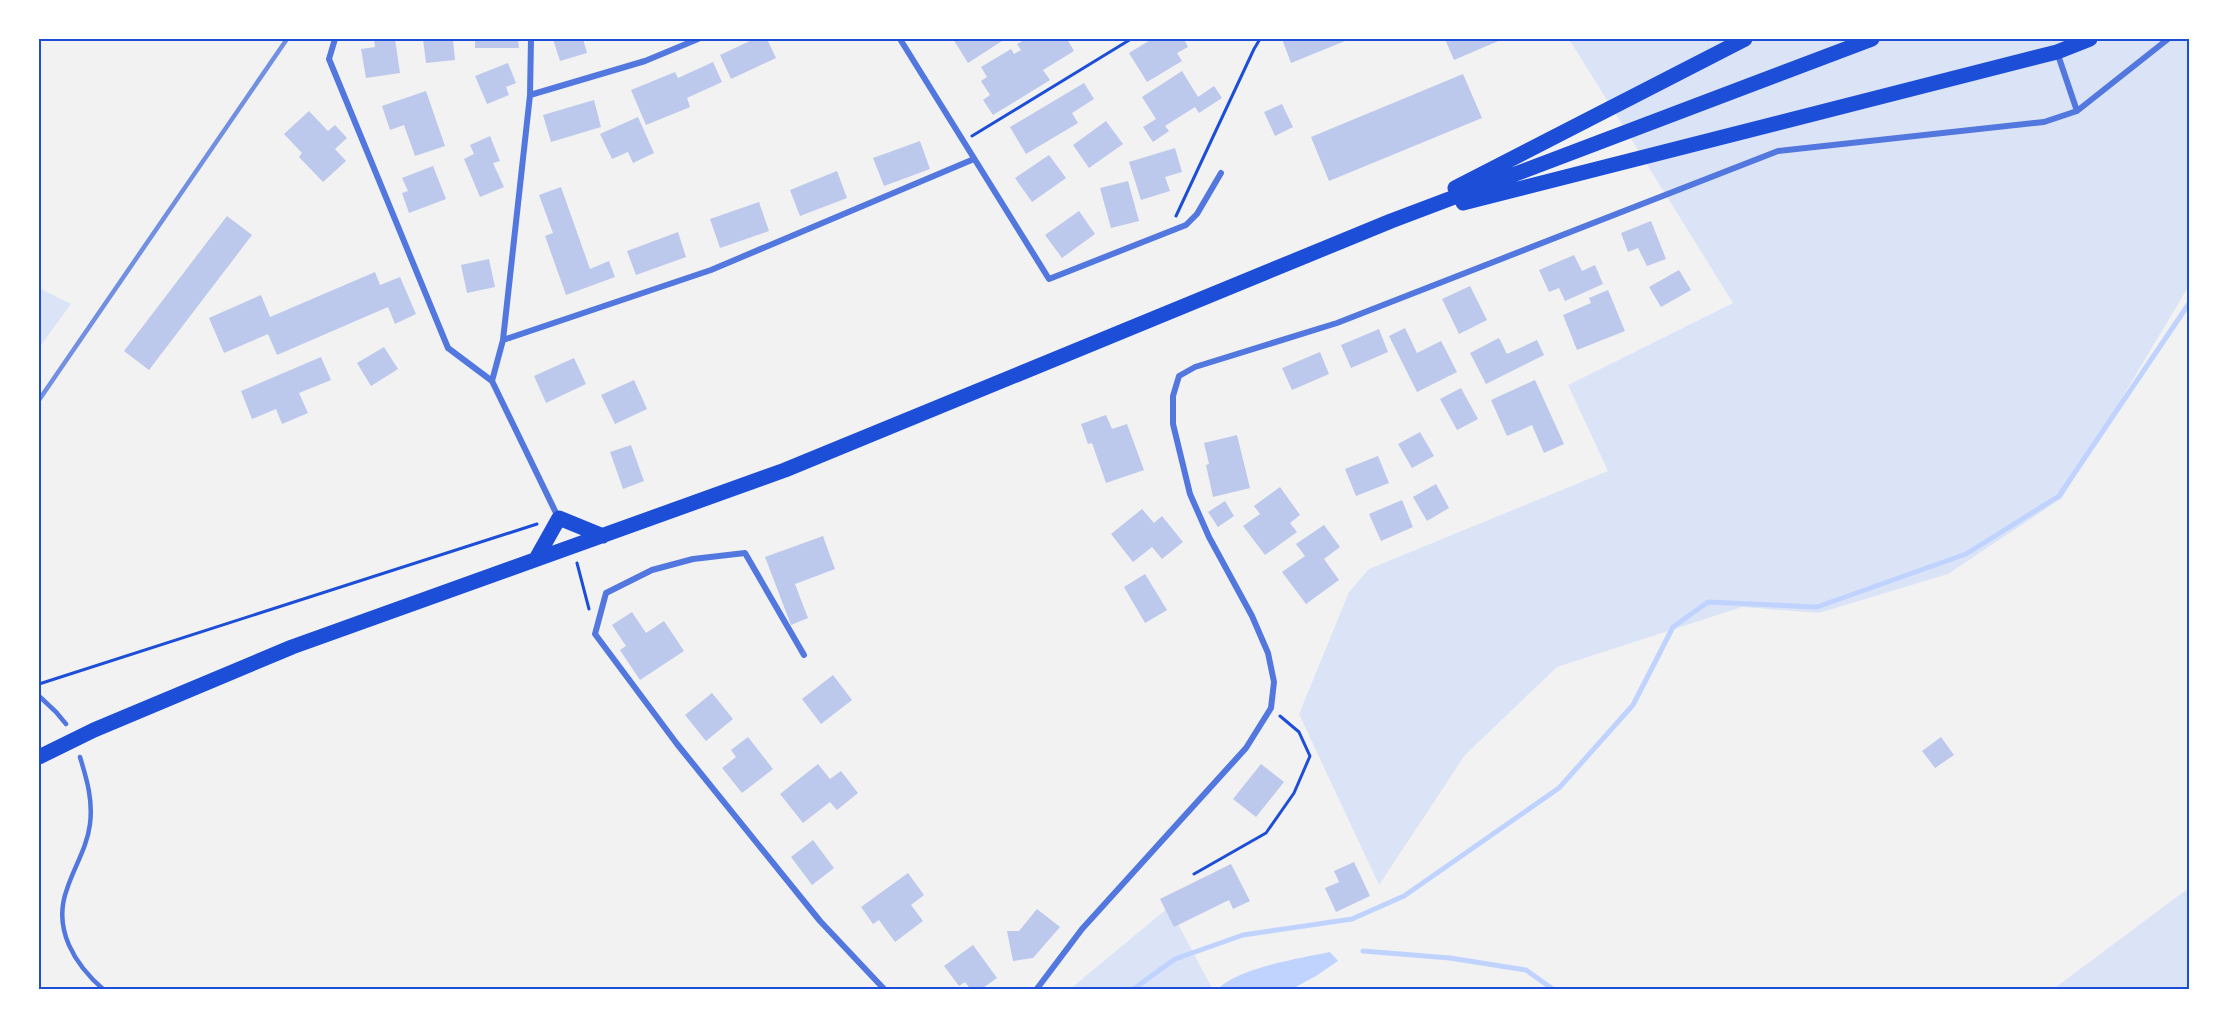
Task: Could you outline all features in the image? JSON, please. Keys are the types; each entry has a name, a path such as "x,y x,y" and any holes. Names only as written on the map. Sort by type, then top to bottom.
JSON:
{"main road":[{"path":"1391,221 1745,39"},
{"path":"45,754 94,730 292,647 786,470 1391,221 1872,39"},
{"path":"1391,221 2055,45 2090,39"},
{"path":"536,559 559,518 603,536"}],"street":[{"path":"335,39 329,59 448,348 492,381 559,518"},
{"path":"492,381 503,340 530,95 531,39"},
{"path":"530,95 645,61 698,39"},
{"path":"900,39 1049,279 1186,225 1197,214 1221,174"},
{"path":"1036,990 1082,929 1246,748 1271,708 1274,682 1268,653 1252,616 1209,537 1190,494 1173,424 1173,396 1179,375 1195,367 1337,323 1778,151 2044,122 2077,111 2168,39"},
{"path":"2055,45 2077,111"},
{"path":"503,340 711,270 974,159"},
{"path":"804,655 745,553 693,558 652,570 606,593 595,634 677,744 820,921 885,990"}],"lane":[{"path":"39,696 56,711 66,724"},
{"path":"80,757 92,802 90,824 86,842 66,890 62,918 64,936 71,951 80,966 104,990"}],"path":[{"path":"963,142 1131,39"},
{"path":"1169,231 1260,39"},
{"path":"39,684 559,518"},
{"path":"573,546 595,634"},
{"path":"1194,874 1266,833 1294,793 1310,756 1299,732 1271,708"}],"shaded area":[{"path":"1569,39 2190,39 2190,284 2062,498 1948,574 1819,613 1742,607 1557,667 1465,755 1379,885 1299,714 1349,592 1369,569 1608,471 1568,385 1733,303"},
{"path":"39,288 71,304 39,348"},
{"path":"2190,887 2190,990 2052,990"},
{"path":"1169,907 1213,990 1069,990"}],"water":[{"path":"1330,952 1338,961 1290,990 1217,990 1226,982 1254,970"}],"building":[{"path":"374,39 395,39 400,73 366,78 361,49 375,47"},
{"path":"423,39 453,39 455,60 426,63"},
{"path":"475,39 518,39 519,48 475,48"},
{"path":"553,39 583,39 587,53 560,61"},
{"path":"754,39 767,39 776,58 731,79 720,55"},
{"path":"953,39 1001,39 1002,41 968,63"},
{"path":"1026,39 1067,39 1074,51 1043,70 1050,80 993,115 983,100 990,95 981,81 987,77 981,67 1011,49 1014,54 1021,50 1017,44"},
{"path":"1152,39 1184,39 1188,47 1177,53 1182,61 1147,82 1129,53"},
{"path":"1282,39 1350,39 1291,63"},
{"path":"1445,39 1503,39 1454,60"},
{"path":"713,62 722,82 687,98 690,107 646,125 631,90 675,72 678,78"},
{"path":"508,63 516,83 506,87 509,95 487,104 475,76"},
{"path":"1182,71 1198,97 1214,86 1222,98 1199,113 1195,107 1165,126 1169,131 1153,142 1143,127 1156,119 1142,97"},
{"path":"1463,74 1482,118 1329,181 1311,137"},
{"path":"1084,83 1094,99 1072,113 1078,123 1026,154 1010,127"},
{"path":"426,91 445,146 415,156 404,125 390,130 382,106"},
{"path":"594,100 601,127 551,142 543,115"},
{"path":"1282,104 1293,127 1275,136 1264,112"},
{"path":"309,111 328,131 335,125 347,138 335,149 346,161 323,182 299,157 302,153 284,134"},
{"path":"638,117 654,153 633,163 628,152 612,159 600,134"},
{"path":"1106,121 1123,144 1089,168 1073,145"},
{"path":"490,136 500,161 493,163 504,187 480,197 464,159 474,154 470,145"},
{"path":"920,141 930,169 884,186 873,158"},
{"path":"1175,148 1182,172 1165,177 1170,191 1141,200 1129,162"},
{"path":"1049,155 1066,178 1032,202 1015,178"},
{"path":"433,166 446,199 409,213 402,193 408,191 402,178"},
{"path":"837,171 847,198 800,216 790,190"},
{"path":"1128,181 1139,221 1111,228 1100,188"},
{"path":"561,187 590,269 609,261 615,277 566,295 545,236 553,233 539,195"},
{"path":"759,202 769,231 720,248 710,219"},
{"path":"1079,211 1095,234 1062,258 1045,235"},
{"path":"227,216 252,235 149,370 124,351"},
{"path":"1651,221 1666,259 1647,266 1638,248 1628,252 1621,233"},
{"path":"678,232 686,257 636,275 627,251"},
{"path":"1574,255 1582,271 1595,265 1603,284 1565,301 1559,288 1549,292 1539,270"},
{"path":"489,259 495,287 467,293 461,265"},
{"path":"1679,270 1691,290 1661,307 1649,287"},
{"path":"375,272 380,285 400,277 416,314 395,324 388,307 277,355 268,334 224,353 209,318 261,295 270,317"},
{"path":"1470,286 1487,320 1459,334 1442,299"},
{"path":"1608,290 1625,331 1577,350 1563,315 1591,303 1589,298"},
{"path":"1405,328 1417,353 1441,341 1457,372 1417,392 1389,336"},
{"path":"1379,329 1388,352 1351,368 1341,345"},
{"path":"1499,338 1507,354 1537,340 1544,355 1486,384 1470,353"},
{"path":"384,347 398,369 371,386 357,363"},
{"path":"1320,352 1329,374 1292,390 1282,368"},
{"path":"321,357 331,380 299,393 308,413 282,424 276,409 252,419 241,391"},
{"path":"574,358 586,384 546,403 534,376"},
{"path":"634,380 647,409 615,424 601,395"},
{"path":"1535,380 1564,444 1544,453 1532,425 1507,436 1491,400"},
{"path":"1461,388 1478,419 1457,430 1440,399"},
{"path":"1106,415 1112,429 1127,424 1144,470 1106,483 1092,443 1088,444 1081,424"},
{"path":"1420,432 1434,456 1412,468 1398,444"},
{"path":"1237,435 1250,488 1213,497 1204,443"},
{"path":"631,445 644,481 623,489 610,452"},
{"path":"1378,456 1389,483 1356,496 1345,469"},
{"path":"1436,484 1449,508 1427,521 1413,497"},
{"path":"1280,487 1300,515 1290,523 1297,532 1265,555 1243,526 1260,514 1254,506"},
{"path":"1402,500 1413,527 1381,541 1369,514"},
{"path":"1225,501 1234,516 1218,527 1208,512"},
{"path":"1142,509 1154,523 1162,516 1183,542 1162,559 1152,547 1133,562 1111,534"},
{"path":"1324,525 1340,547 1324,559 1339,580 1306,604 1282,572 1305,556 1296,544"},
{"path":"823,536 835,569 795,584 808,618 791,625 765,557"},
{"path":"1145,574 1167,610 1145,623 1124,587"},
{"path":"632,612 646,633 664,621 684,651 640,680 620,650 626,646 612,625"},
{"path":"833,675 852,700 821,724 802,699"},
{"path":"712,693 733,719 706,741 685,715"},
{"path":"748,737 773,769 742,793 722,768 736,757 731,750"},
{"path":"1941,737 1954,755 1935,768 1922,751"},
{"path":"818,764 830,779 841,771 858,793 837,810 830,802 803,823 780,794"},
{"path":"1261,764 1284,782 1256,817 1233,799"},
{"path":"813,840 834,868 812,885 791,857"},
{"path":"1354,862 1370,896 1336,912 1325,888 1339,882 1334,871"},
{"path":"1231,864 1250,901 1233,909 1229,900 1174,927 1160,899"},
{"path":"908,873 924,895 911,905 923,921 895,942 879,920 873,924 861,907"},
{"path":"1037,909 1060,927 1033,958 1013,961 1007,931 1019,931"},
{"path":"973,945 997,978 980,990 971,990 965,982 959,986 944,966"}],"waterway":[{"path":"1132,990 1175,959 1243,935 1352,919 1404,896 1559,788 1633,705 1673,627 1708,602 1817,607 1966,554 2059,496 2190,302"},
{"path":"1363,951 1450,958 1526,970 1554,990"}],"railway":[{"path":"39,400 287,39"}]}
